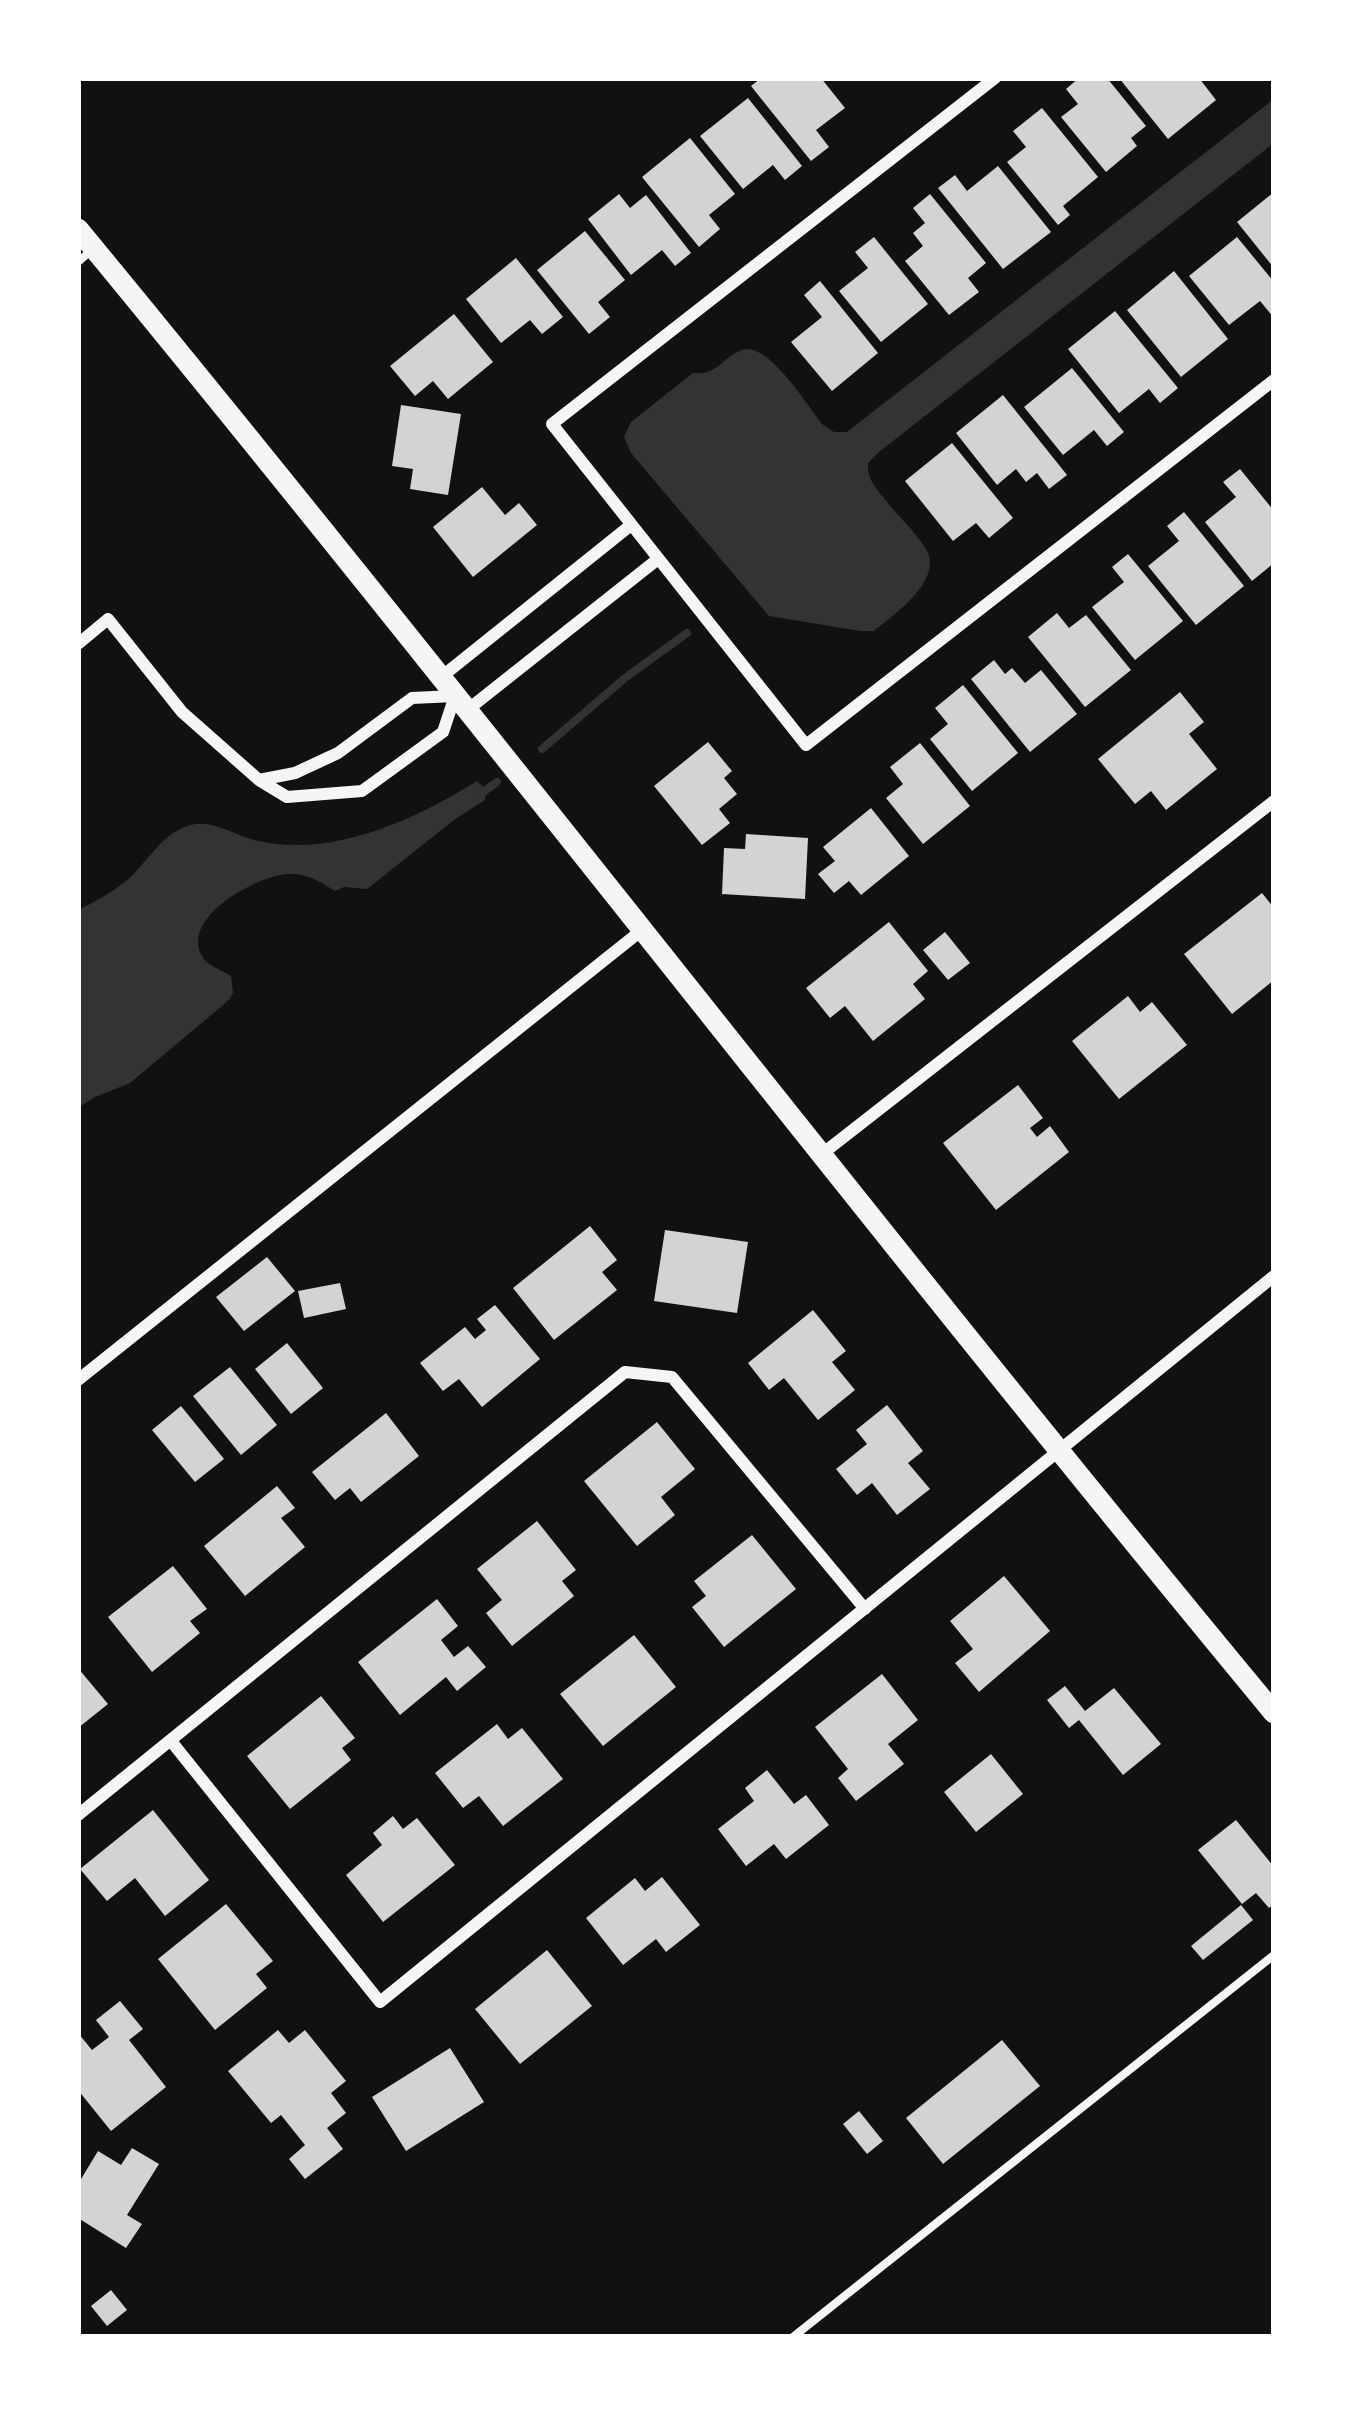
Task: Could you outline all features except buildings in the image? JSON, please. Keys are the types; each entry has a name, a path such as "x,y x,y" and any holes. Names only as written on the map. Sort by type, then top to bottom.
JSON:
{"main road":[{"path":"78,229 86,255 256,444 1058,1452 1274,1713"}],"street":[{"path":"995,78 552,424 806,745 1274,380"},
{"path":"78,644 108,620 182,712 259,780 287,797 362,791 442,732 454,695 631,525"},
{"path":"259,780 295,772 338,753 412,698 454,695 658,559"},
{"path":"822,1154 1274,801"},
{"path":"78,1380 642,930"},
{"path":"171,1742 380,2002 1274,1276"},
{"path":"78,1815 626,1372 673,1378 865,1609"}],"lane":[{"path":"793,2337 1274,1954"}],"shaded area":[{"path":"1274,99 1274,143 868,463 874,485 922,542 930,561 915,595 874,631 769,616 631,453 624,437 631,422 693,373 715,369 742,350 752,350 775,364 822,424 834,432 847,432"},
{"path":"477,781 486,790 485,800 367,889 335,891 309,877 291,874 245,889 213,911 198,939 210,965 231,976 229,1000 130,1083 78,1108 78,910 126,881 166,839 185,827 204,824 286,845 344,840 401,821"}],"waterway":[{"path":"542,749 687,633"},
{"path":"479,795 497,782"}]}
